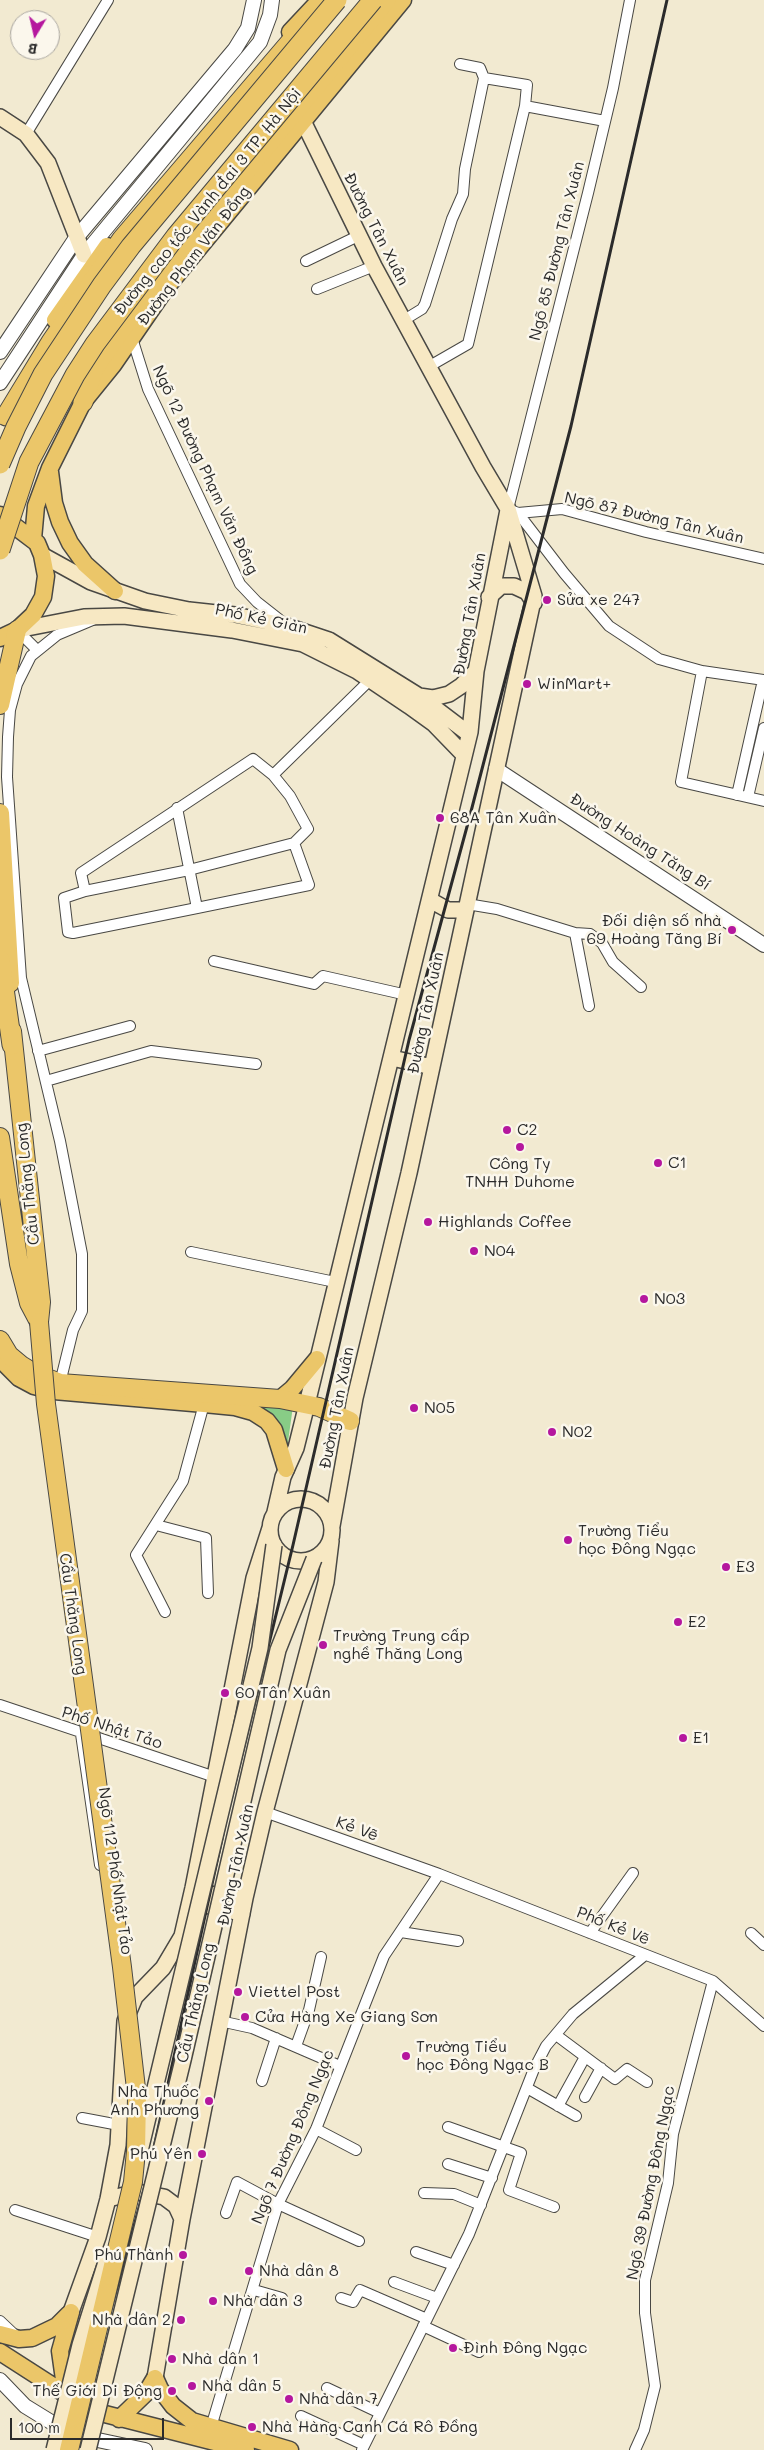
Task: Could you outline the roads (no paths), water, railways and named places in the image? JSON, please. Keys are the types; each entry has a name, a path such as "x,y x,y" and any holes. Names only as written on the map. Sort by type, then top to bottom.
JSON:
{"highway":[{"path":"3,421 85,290 122,239 282,50 329,0"},
{"name":"Đường cao tốc Vành đai 3 TP. Hà Nội","path":"0,464 16,427 43,374 102,285 131,246 338,0"},
{"name":"Đường cao tốc Vành đai 3 TP. Hà Nội","path":"0,550 29,462 75,375 95,344 176,236 373,0"},
{"path":"83,402 94,368 152,285 200,224 320,82 386,0"},
{"path":"0,705 17,630"},
{"name":"Cầu Thăng Long","path":"0,814 12,1045 41,1302 39,1322 46,1404 122,1967 137,2097 136,2151 133,2182 69,2450"},
{"path":"0,960 12,1045"},
{"name":"Cầu Thăng Long","path":"0,1137 19,1264 29,1303 39,1322"},
{"path":"0,1340 9,1355 21,1365 34,1373 60,1383 280,1399 330,1410 350,1421"}],"main road":[{"path":"3,421 44,338 115,234 243,84 320,0"},
{"path":"3,421 40,374 127,245 252,96 338,0"},
{"path":"83,402 88,368 145,286 380,0"},
{"name":"Đường Phạm Văn Đồng","path":"33,539 36,506 50,468 83,402 132,338 166,288 403,0"},
{"path":"0,117 26,134 48,163 84,255"},
{"name":"Đường Tân Xuân","path":"155,2378 182,2219 242,1914 265,1812 326,1582 331,1533 350,1421 432,1067 534,603 533,588 513,511 428,367 358,236 303,121"},
{"path":"50,468 51,487 60,522 85,564 115,591"},
{"name":"Đường Tân Xuân","path":"275,1512 286,1469 296,1448 335,1282 430,900 469,734 476,671 489,597 513,511"},
{"path":"0,515 33,539 42,555 46,576 42,597 33,616 17,630 0,638"},
{"name":"Phố Kẻ Giàn","path":"42,555 76,575 115,591 255,627 322,652 370,680 434,724 464,755"},
{"path":"489,597 501,586 514,586 527,592 534,603"},
{"name":"Phố Kẻ Giàn","path":"17,630 102,616 255,627 287,626 335,643 419,696 469,734"},
{"path":"419,696 433,698 449,694 461,686 476,671"},
{"path":"430,900 448,910 467,907"},
{"path":"392,1058 432,1067"},
{"path":"280,1399 292,1389 317,1359"},
{"path":"0,1360 19,1378 34,1386 54,1391 235,1407 253,1412 267,1421 278,1436 286,1469"},
{"path":"66,2394 60,2351 71,2312 98,2237 108,2199 119,2125 123,2038 128,2010 135,1997 173,1954 182,1936 216,1777 253,1585 270,1528 275,1512 288,1502 296,1499 312,1501 326,1511 331,1533 324,1552 314,1559 306,1561 291,1560 284,1556 274,1545 270,1528"},
{"name":"Cầu Thăng Long","path":"54,2450 80,2345 141,2147 260,1648 274,1545"},
{"name":"Cầu Thăng Long","path":"88,2450 183,2060 278,1650 314,1559"},
{"path":"193,1888 220,1897 246,1898"},
{"path":"190,1905 217,1906 242,1914"},
{"path":"108,2199 137,2192 164,2197 176,2206 182,2219"},
{"path":"9,2337 32,2338 46,2333 57,2326 71,2312"},
{"path":"0,2352 84,2406 119,2419 246,2450"},
{"path":"155,2378 163,2394 185,2416 211,2427 290,2450"},
{"path":"119,2419 146,2393 155,2378"}],"street":[{"path":"26,134 108,0"},
{"path":"0,383 84,255 260,42 270,15 272,0"},
{"name":"Ngõ 85 Đường Tân Xuân","path":"513,511 605,121 630,0"},
{"path":"0,352 76,238 235,49 248,28 253,1"},
{"path":"404,320 422,309 425,304 452,219 462,194 465,169 484,78 480,68 460,64"},
{"path":"428,367 468,344 525,106 526,85 484,78"},
{"path":"525,106 605,121"},
{"path":"306,260 358,236"},
{"path":"317,289 374,266"},
{"name":"Ngõ 12 Đường Phạm Văn Đồng","path":"132,338 148,389 240,584 257,602 287,626"},
{"name":"Ngõ 87 Đường Tân Xuân","path":"513,511 562,509 646,532 764,559"},
{"path":"513,511 609,626 659,660 702,671 763,680 737,795"},
{"path":"60,1383 73,1330 82,1311 82,1254 74,1200 21,978 7,777 10,710 16,684 36,649 57,635 102,616"},
{"path":"17,630 36,649"},
{"path":"702,671 681,782 764,801"},
{"path":"273,775 370,680"},
{"path":"748,796 764,728"},
{"path":"85,891 81,873 253,759 273,775 290,796 308,828 294,843 190,870 85,891 64,898 68,932 73,933 309,885 294,843"},
{"name":"Đường Hoàng Tăng Bí","path":"496,769 764,945"},
{"path":"177,808 197,908"},
{"path":"467,907 497,909 575,933 590,934 602,943 613,962 641,987"},
{"path":"575,933 589,1006"},
{"path":"214,961 314,984 323,976 407,995"},
{"path":"38,1051 130,1026"},
{"path":"46,1082 150,1051 256,1064"},
{"path":"190,1252 335,1282"},
{"path":"165,1612 136,1555 182,1481 187,1469 204,1404"},
{"path":"156,1525 206,1538 208,1593"},
{"name":"Phố Nhật Tảo","path":"0,1705 81,1734 216,1777"},
{"name":"Ngõ 112 Phố Nhật Tảo","path":"81,1734 116,1977 119,1991 128,2010"},
{"name":"Kẻ Vẽ","path":"265,1812 439,1874"},
{"path":"590,1933 633,1873"},
{"name":"Ngõ 7 Đường Đông Ngạc","path":"211,2427 254,2290 278,2204 316,2129 384,1956 439,1874"},
{"name":"Phố Kẻ Vẽ","path":"439,1874 713,1981 764,2026"},
{"path":"400,1932 458,1941"},
{"path":"750,1933 764,1945"},
{"path":"301,2416 363,2447 454,2265 481,2205 534,2070 546,2046 573,2014 645,1956"},
{"path":"296,2046 309,2010 321,1957"},
{"name":"Ngõ 39 Đường Đông Ngạc","path":"635,2450 644,2430 655,2386 645,2313 645,2280 668,2183 673,2134 713,1981"},
{"path":"220,2021 252,2028 340,2066"},
{"path":"556,2035 615,2079 627,2069 646,2082"},
{"path":"262,2081 276,2038"},
{"path":"558,2106 585,2057"},
{"path":"585,2097 601,2068"},
{"path":"528,2088 576,2116"},
{"path":"82,2118 119,2125"},
{"path":"448,2127 521,2153 509,2190 554,2207"},
{"path":"316,2129 356,2150"},
{"path":"448,2164 492,2178"},
{"path":"226,2214 238,2182 278,2204 359,2241"},
{"path":"424,2192 454,2194 481,2205"},
{"path":"16,2210 98,2237"},
{"path":"416,2252 454,2265"},
{"path":"394,2282 438,2298"},
{"path":"254,2290 282,2298"},
{"path":"341,2298 354,2302 360,2290 479,2352"},
{"path":"0,2320 9,2337"},
{"path":"0,2382 25,2406 79,2436 145,2450"},
{"path":"327,2388 380,2413"}],"railway":[{"path":"72,2450 147,2179 227,1816 293,1545 409,1040 468,823 571,426 667,0"}],"place":[{"name":"Sửa xe 247","path":"547,600"},
{"name":"WinMart+","path":"527,684"},
{"name":"68A Tân Xuân","path":"440,818"},
{"name":"Đối diện số nhà 69 Hoàng Tăng Bí","path":"732,930"},
{"name":"C2","path":"507,1130"},
{"name":"Công Ty TNHH Duhome","path":"520,1147"},
{"name":"C1","path":"658,1163"},
{"name":"Highlands Coffee","path":"428,1222"},
{"name":"N04","path":"474,1251"},
{"name":"N03","path":"644,1299"},
{"name":"N05","path":"414,1408"},
{"name":"N02","path":"552,1432"},
{"name":"Trường Tiểu học Đông Ngạc","path":"568,1540"},
{"name":"E3","path":"726,1567"},
{"name":"E2","path":"678,1622"},
{"name":"Trường Trung cấp nghề Thăng Long","path":"323,1645"},
{"name":"60 Tân Xuân","path":"225,1693"},
{"name":"E1","path":"683,1738"},
{"name":"Viettel Post","path":"238,1992"},
{"name":"Cửa Hàng Xe Giang Sơn","path":"245,2017"},
{"name":"Trường Tiểu học Đông Ngạc B","path":"406,2056"},
{"name":"Nhà Thuốc Anh Phương","path":"209,2101"},
{"name":"Phú Yên","path":"202,2154"},
{"name":"Phú Thành","path":"183,2255"},
{"name":"Nhà dân 8","path":"249,2271"},
{"name":"Nhà dân 3","path":"213,2301"},
{"name":"Nhà dân 2","path":"181,2320"},
{"name":"Đình Đông Ngạc","path":"453,2348"},
{"name":"Nhà dân 1","path":"172,2359"},
{"name":"Nhà dân 5","path":"192,2386"},
{"name":"Thế Giới Di Động","path":"172,2391"},
{"name":"Nhà dân 7","path":"289,2399"},
{"name":"Nhà Hàng Canh Cá Rô Đồng","path":"252,2427"}]}
